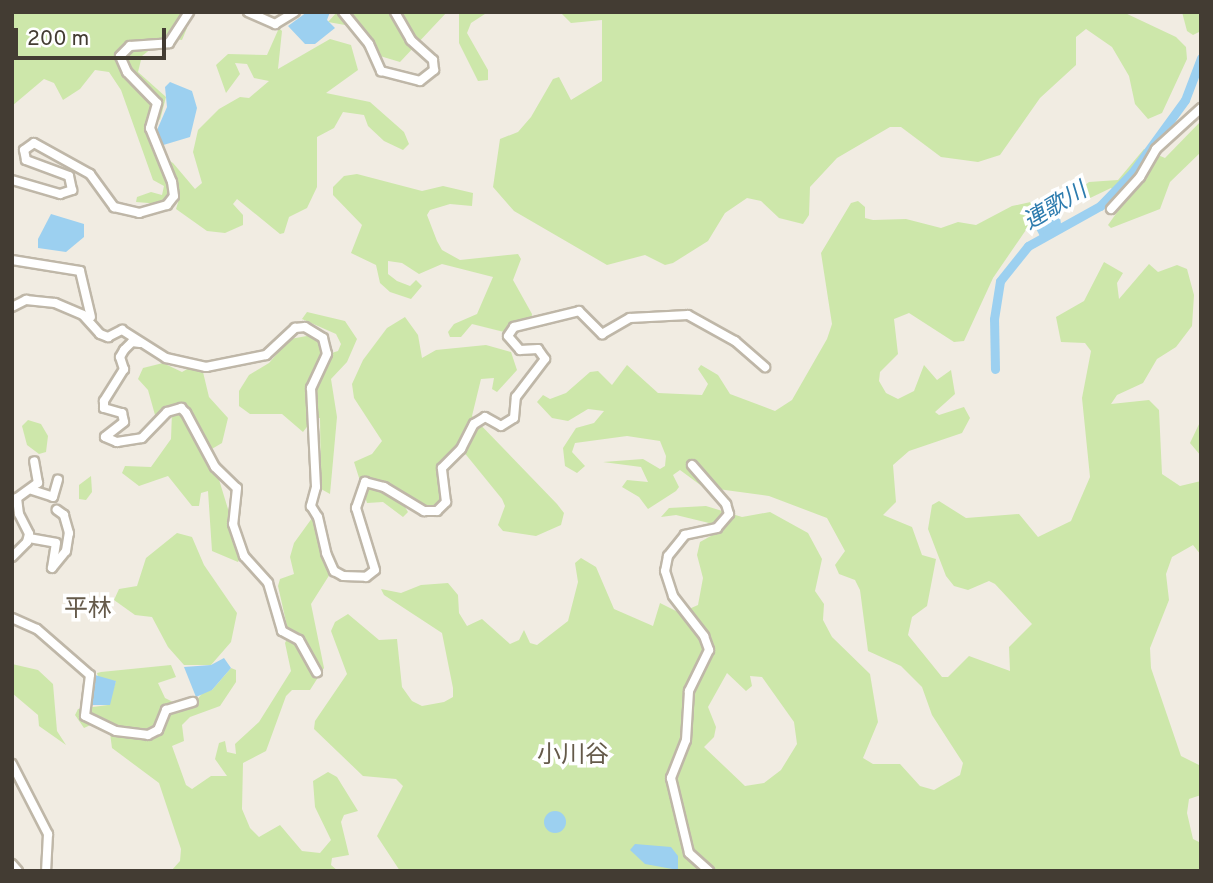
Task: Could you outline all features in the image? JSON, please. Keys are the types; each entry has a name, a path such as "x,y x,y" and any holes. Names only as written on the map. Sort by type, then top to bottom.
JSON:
{"street":[{"path":"12,180 60,194 72,190 69,176 26,160 24,150 34,143 90,174 114,206 139,213 167,205 174,196 172,182 150,128 157,103 127,72 120,56 130,46 169,43 189,12"},
{"path":"248,12 275,24 295,12"},
{"path":"343,12 369,44 382,71 420,81 434,70 433,60 411,40 396,12"},
{"path":"1111,209 1140,177 1156,149 1201,108"},
{"path":"12,260 80,271 91,317 100,334"},
{"path":"12,307 26,300 54,303 91,317"},
{"path":"76,312 100,334 108,337 122,330 166,358 212,368 266,355 295,328 305,327 323,338 327,354 310,388 316,487 311,506 334,571 361,577 370,575 375,566 356,508 363,485 375,482 417,509 438,510 446,502 442,468 461,449 474,424 485,417 501,425 514,418 516,397 545,359 538,349 520,350 508,336 514,327 579,311 602,334 630,318 688,315 735,341 765,367"},
{"path":"143,344 128,345 120,357 124,369 103,404 107,411 122,413 124,425 116,432 106,432 105,437 117,442 142,438 174,408 186,413 215,467 237,488 233,524 244,556 268,583 282,631 299,640 317,672"},
{"path":"29,538 15,499 33,490 38,483 34,461"},
{"path":"692,465 726,504 729,514 717,528 685,535 668,556 665,572 673,596 704,636 709,650 689,691 686,740 671,778 689,853 709,871"},
{"path":"33,490 53,497 58,480"},
{"path":"29,538 56,543 52,568 66,551 69,533 64,515 57,510"},
{"path":"12,556 29,538"},
{"path":"12,618 37,629 90,675 85,716 116,731 148,735 158,730 166,710 193,702"},
{"path":"12,764 46,829 46,871"},
{"path":"12,864 18,871"}],"green space":[{"path":"12,12 185,12 187,28 182,40 168,38 152,48 142,56 138,72 166,97 160,120 155,117 147,123 152,150 173,163 195,189 202,183 193,152 198,130 219,109 240,97 249,98 269,81 254,78 247,64 235,63 240,74 226,93 216,65 228,54 267,55 279,28 282,31 278,69 330,39 351,45 358,70 326,93 370,102 404,132 409,144 403,150 384,141 368,126 364,115 343,112 334,128 317,137 317,187 307,208 289,217 284,233 280,234 237,199 233,204 243,215 243,225 225,233 207,231 176,209 180,196 176,191 161,204 136,202 137,197 151,192 162,195 164,186 153,180 121,90 109,72 95,70 80,89 63,100 54,83 44,79 12,106"},
{"path":"337,12 447,12 400,62 380,56 362,28 328,22"},
{"path":"459,12 488,12 471,23 467,33 488,70 488,80 478,81 459,43"},
{"path":"560,12 1123,12 1176,37 1186,47 1187,59 1162,113 1148,119 1135,104 1129,76 1112,47 1086,29 1076,37 1076,65 1040,98 1000,155 978,162 941,157 901,127 890,127 837,158 810,187 809,215 803,224 779,218 761,201 747,198 725,213 708,241 673,263 665,265 645,255 607,265 514,211 493,187 500,139 518,132 531,117 553,79 559,77 571,100 602,81 602,20 571,23"},
{"path":"1182,12 1201,12 1201,31 1193,35 1187,31"},
{"path":"1201,121 1201,152 1170,182 1160,209 1111,228 1108,225 1125,201 1111,188 1088,199 1058,203 1030,224 993,278 964,341 954,342 909,313 894,319 898,354 880,372 879,381 886,393 898,399 914,391 924,365 937,380 951,370 955,394 935,412 939,415 964,407 970,418 962,433 909,451 893,465 896,502 883,515 912,527 922,555 936,559 927,606 912,617 908,635 942,677 948,677 969,656 1010,671 1009,647 1032,624 995,584 989,581 968,590 954,586 946,576 928,529 932,505 939,501 966,518 1019,514 1038,537 1071,521 1090,477 1082,398 1091,351 1085,343 1061,342 1056,317 1084,301 1104,262 1123,273 1117,283 1119,299 1149,264 1158,272 1177,265 1187,269 1194,295 1192,326 1176,347 1157,359 1143,383 1117,395 1111,404 1149,400 1159,410 1162,474 1180,486 1201,481 1201,555 1193,545 1172,557 1166,574 1169,600 1150,648 1151,668 1181,756 1201,766 1201,795 1189,799 1187,813 1193,839 1201,843 1201,871 400,871 377,836 403,786 396,779 363,776 314,729 315,721 347,674 331,631 335,622 348,614 379,640 397,639 402,687 412,701 422,706 444,702 453,697 453,688 442,633 384,595 381,589 401,593 421,585 448,583 458,595 459,613 467,626 482,619 510,644 519,640 524,630 530,643 537,645 568,621 578,582 575,563 581,558 596,567 614,609 653,626 660,603 680,613 698,605 703,578 697,555 700,542 718,532 709,523 676,515 661,517 669,508 706,506 742,517 770,512 808,533 822,559 815,591 824,604 823,620 832,637 870,674 878,722 863,758 873,764 900,764 920,786 934,790 960,775 963,763 932,715 922,687 901,666 868,651 860,590 855,580 839,574 835,565 845,551 827,518 769,496 703,487 680,470 673,475 679,487 676,491 648,509 639,497 622,487 627,480 648,482 641,467 603,462 643,459 660,469 665,466 666,456 660,441 627,436 575,443 572,452 585,466 577,473 565,466 563,448 576,428 594,423 604,411 588,409 568,421 552,418 537,402 543,395 550,399 566,393 590,372 598,371 612,385 627,365 658,393 702,395 708,384 698,369 701,365 718,375 730,394 775,411 792,400 827,339 832,324 821,253 851,203 858,201 865,207 865,218 873,220 906,219 941,228 958,222 976,225 1012,206 1076,192 1089,182 1118,180 1144,149 1165,158","holes":["727,673 746,691 752,686 750,676 762,677 794,722 797,744 781,770 764,783 745,786 704,747 714,737 716,727 708,707"]},
{"path":"357,174 422,191 443,186 473,193 472,206 450,204 430,210 427,215 437,241 442,250 460,260 518,254 521,259 513,280 532,314 531,323 504,332 472,324 461,337 450,337 448,332 454,324 477,314 493,277 442,264 419,274 402,263 388,261 388,274 397,281 410,286 416,280 422,286 411,299 390,292 380,283 376,265 351,253 362,225 333,195 333,187 344,176"},
{"path":"307,312 345,321 357,339 347,362 331,379 337,417 330,494 321,489 320,418 313,419 303,432 282,414 250,414 239,406 239,391 249,375 269,363 290,339 318,334 325,355 338,351 341,344 336,334 302,319"},
{"path":"405,317 418,335 422,358 436,350 486,345 511,352 517,370 497,392 492,389 494,378 481,379 472,416 557,504 564,513 561,525 536,536 503,531 498,525 505,506 502,499 463,451 442,462 439,478 444,496 436,508 400,499 408,512 403,517 383,502 367,503 354,462 372,454 382,441 354,398 352,384 363,360 387,328"},
{"path":"163,363 182,372 189,368 203,372 209,397 228,418 222,443 210,450 242,555 238,562 212,551 208,491 201,493 199,506 192,506 168,476 139,486 122,473 125,466 151,467 171,439 172,412 155,415 148,390 138,379 143,368"},
{"path":"28,420 41,424 48,436 46,452 39,454 27,445 22,426"},
{"path":"1201,420 1201,456 1190,443"},
{"path":"91,476 92,492 86,500 79,499 79,485"},
{"path":"315,514 330,574 311,604 324,668 310,690 292,690 286,696 266,751 243,763 242,809 250,828 259,837 280,825 302,851 320,853 331,840 315,807 313,781 328,772 337,777 358,811 344,815 341,822 349,855 332,858 331,865 338,871 171,871 180,861 181,849 159,783 112,748 109,726 97,722 84,728 75,715 78,709 108,705 116,681 99,680 97,673 171,665 176,677 158,683 165,698 173,702 196,701 204,691 212,690 231,668 236,670 236,682 220,706 190,717 182,725 184,741 172,746 186,785 192,789 211,776 227,776 215,759 219,743 225,741 227,752 236,754 235,744 259,722 291,671 285,643 289,635 278,586 280,579 294,574 290,557 294,543"},
{"path":"177,533 192,537 204,565 237,613 231,642 211,665 184,665 168,647 152,617 135,615 114,600 119,589 137,586 146,558"},
{"path":"12,664 38,670 53,684 57,731 66,745 39,726 38,715 12,693"}],"water":[{"path":"307,12 330,12 327,20 335,28 315,44 305,44 288,26"},
{"path":"170,82 192,91 197,108 190,137 160,146 154,137 167,107 165,87"},
{"path":"1058,203 1061,224 1043,242 1032,221"},
{"path":"51,214 84,224 84,237 66,252 38,248 38,239"},
{"path":"224,658 231,668 212,690 196,697 184,667 211,665"},
{"path":"95,675 116,681 110,705 90,705"},
{"path":"551,811 559,811 566,818 566,826 559,833 551,833 544,826 544,818"},
{"path":"635,844 671,847 678,856 678,870 645,864 630,850"}],"waterway":[{"name":"連歌川","path":"995,369 994,319 1000,281 1028,246 1100,206 1132,173 1185,100 1201,58"}],"district":[{"name":"平林","path":"88,611"},
{"name":"小川谷","path":"573,757"}]}
